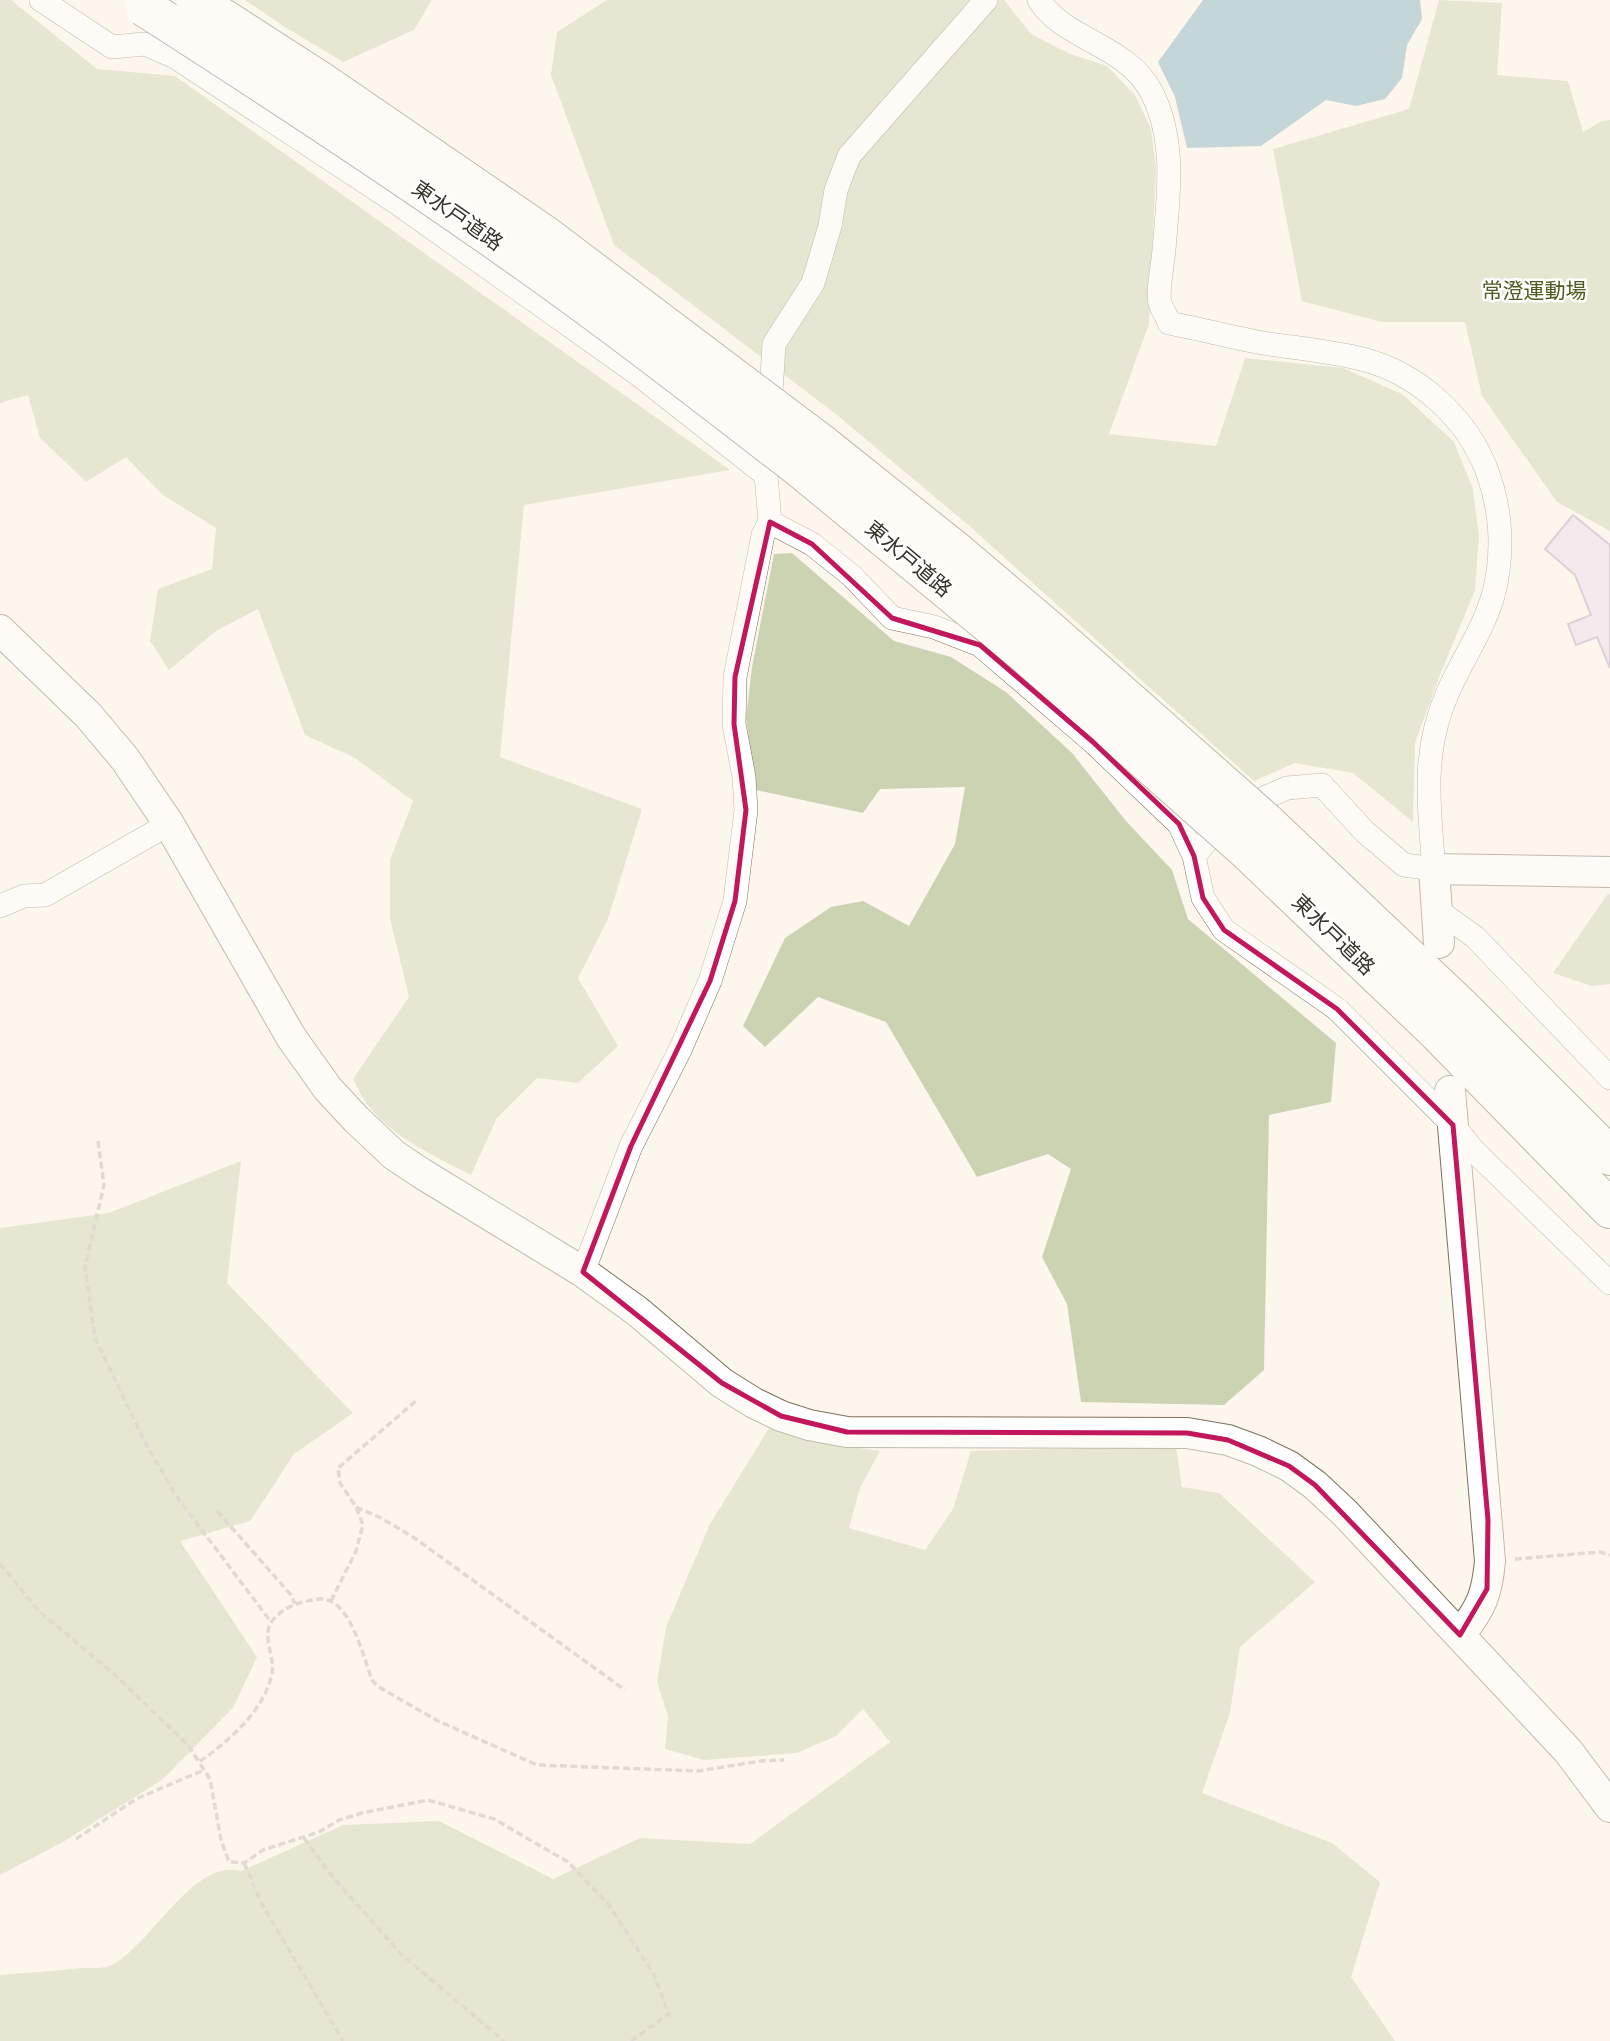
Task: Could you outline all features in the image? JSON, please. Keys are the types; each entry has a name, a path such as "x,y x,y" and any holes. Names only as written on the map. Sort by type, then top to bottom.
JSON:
{"highway":[{"name":"東水戸道路","path":"195,0 319,80 545,234 797,463"},
{"name":"東水戸道路","path":"148,13 311,114 514,254 797,463 944,565 1048,629 1255,835 1436,1031 1610,1209"},
{"name":"東水戸道路","path":"1255,835 1469,1016 1610,1156"}],"street":[{"path":"41,0 112,47 148,13"},
{"path":"583,1272 631,1146 680,1050 710,981 735,901 746,810 744,777 734,724 735,677 763,535 797,463 774,344 813,283 830,226 836,190 849,156 986,0"},
{"path":"1039,0 1044,8 1064,25 1118,55 1138,72 1152,92 1162,118 1170,170 1160,302 1169,323 1252,341 1364,359 1403,376 1433,396 1460,422 1481,455 1494,489 1500,521 1498,561 1493,595 1483,623 1447,694 1431,740 1427,782 1439,943"},
{"path":"770,522 811,544 852,576 892,618 934,626 981,645 1093,742 1180,824 1194,856 1203,898 1224,930 1337,1009 1453,1125 1474,1151 1610,1283"},
{"path":"0,630 88,715 125,759 169,824 291,1037 328,1089 394,1155 583,1272 637,1311 722,1382 754,1404 781,1416 847,1432 1187,1433 1228,1440 1289,1466 1315,1485 1345,1514 1460,1635 1568,1751 1610,1807"},
{"path":"1194,856 1230,813 1287,788 1322,785 1366,832 1404,865 1434,869 1610,872"},
{"path":"0,906 24,896 46,895 169,824"},
{"path":"1437,910 1475,937 1610,1078"},
{"path":"1450,1091 1490,1561 1488,1589 1475,1615 1460,1635"}],"path":[{"path":"98,1141 104,1185 85,1267 95,1338 146,1444 177,1497 271,1622"},
{"path":"331,1601 356,1551 363,1525 356,1507 340,1483 338,1468 416,1401"},
{"path":"356,1507 413,1537 625,1690"},
{"path":"217,1511 291,1595 295,1604"},
{"path":"1490,1561 1600,1552 1610,1555"},
{"path":"0,1564 39,1611 134,1693 188,1745 210,1779 221,1840 229,1862 244,1863 263,1850 304,1838 339,1820 428,1800 494,1819 568,1862 608,1905 654,1975 669,2014 631,2041"},
{"path":"200,1762 238,1730 266,1691 272,1672 267,1632 271,1622 295,1604 318,1599 331,1601 351,1624 372,1680 377,1686 438,1721 537,1765 698,1771 784,1760"},
{"path":"76,1839 136,1799 204,1770"},
{"path":"304,1838 331,1875 401,1954 504,2041"},
{"path":"244,1863 263,1906 344,2041"}],"highlighted area":[{"path":"770,522 812,544 892,618 980,645 1093,742 1179,824 1194,856 1203,898 1224,930 1337,1009 1453,1125 1488,1520 1487,1589 1460,1635 1315,1485 1289,1466 1228,1440 1187,1433 847,1432 781,1416 722,1383 583,1272 631,1146 710,981 735,901 746,810 734,724 735,677"}],"green space":[{"path":"0,0 11,0 97,69 175,76 730,470 524,505 500,757 642,809 608,919 578,978 618,1046 578,1083 537,1078 497,1118 471,1175 414,1145 388,1126 366,1103 353,1079 409,997 390,918 390,860 413,801 355,758 305,735 258,609 216,631 169,670 150,641 158,589 212,569 216,528 163,495 126,457 86,482 40,438 28,395 0,403"},
{"path":"245,0 432,0 414,30 343,62"},
{"path":"607,0 1004,0 1031,34 1070,54 1107,66 1135,95 1151,129 1156,168 1149,324 1109,434 1216,446 1245,358 1343,368 1402,394 1454,442 1473,489 1479,536 1475,590 1415,743 1413,822 1353,773 1295,763 1254,781 967,524 837,415 614,245 551,75 557,32"},
{"name":"常澄運動場","path":"1439,0 1502,3 1497,75 1568,81 1583,132 1602,121 1610,120 1610,531 1557,502 1482,396 1465,322 1381,322 1302,301 1273,149 1409,109"},
{"path":"792,553 894,641 951,657 1006,692 1072,753 1126,821 1172,870 1188,919 1336,1043 1331,1102 1269,1115 1264,1370 1224,1405 1081,1402 1067,1304 1042,1257 1071,1169 1048,1154 977,1177 886,1022 818,997 765,1047 743,1026 785,938 831,907 863,901 909,926 955,844 965,787 880,789 863,813 756,790 746,718 752,667 774,554"},
{"path":"1610,894 1610,984 1592,986 1553,973 1607,895"},
{"path":"241,1161 227,1283 353,1413 294,1454 250,1521 180,1541 257,1657 233,1708 162,1780 63,1842 0,1875 0,1228 109,1213"},
{"path":"769,1428 828,1444 880,1451 860,1488 849,1528 925,1550 953,1509 971,1451 1176,1448 1182,1487 1219,1493 1315,1582 1240,1647 1230,1713 1202,1793 1332,1843 1380,1882 1351,1977 1395,2041 0,2041 0,1975 112,1965 142,1940 190,1889 206,1877 223,1870 241,1871 343,1825 439,1821 553,1879 640,1838 750,1844 890,1742 863,1709 836,1736 797,1753 704,1760 665,1749 668,1716 657,1682 666,1627 710,1524"}],"water":[{"path":"1203,0 1420,0 1422,19 1407,45 1402,78 1385,99 1356,106 1326,100 1261,146 1187,148 1175,97 1158,62"}],"building":[{"path":"1573,515 1610,545 1610,668 1597,637 1576,645 1568,624 1591,615 1575,575 1545,549"}]}
